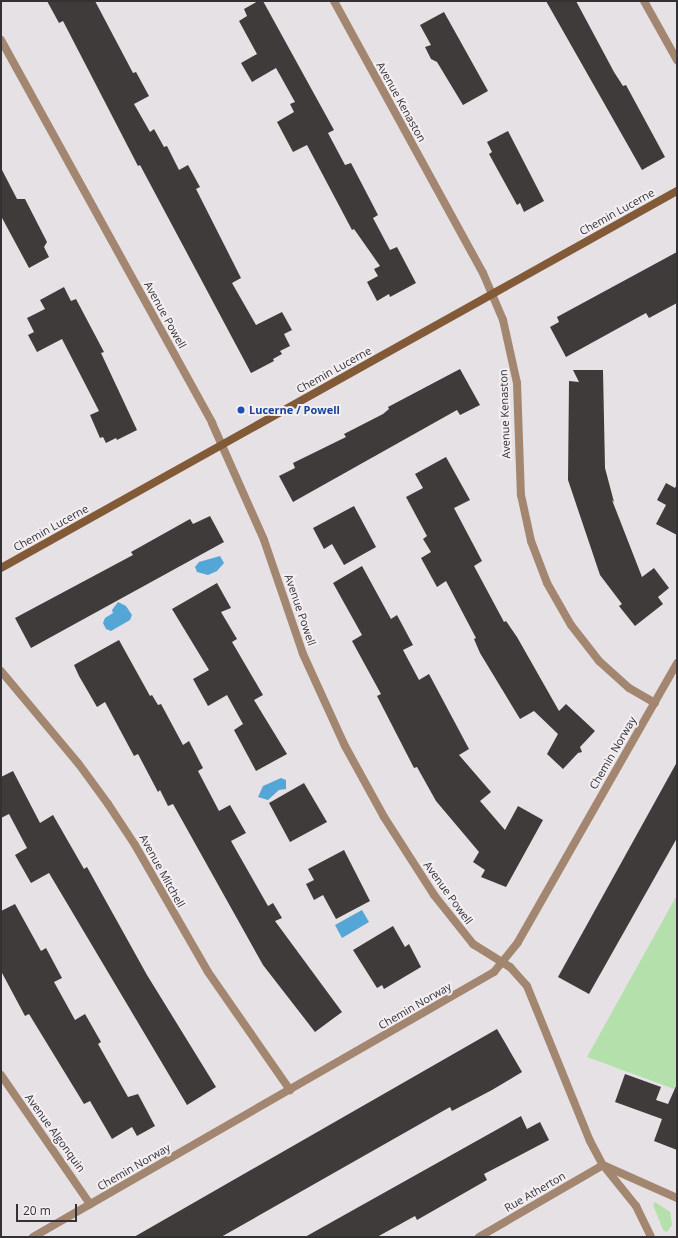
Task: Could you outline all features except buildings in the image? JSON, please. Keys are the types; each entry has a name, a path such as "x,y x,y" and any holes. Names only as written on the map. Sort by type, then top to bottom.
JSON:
{"main road":[{"name":"Chemin Lucerne","path":"1,568 677,191"}],"street":[{"name":"Avenue Kenaston","path":"334,1 492,293 503,320 515,368 521,495 527,527 543,572 566,616 591,651 629,688 654,703"},
{"path":"644,1 677,60"},
{"name":"Avenue Powell","path":"1,40 222,444 264,540 301,649 345,746 384,817 434,895 473,944 503,962 520,977 532,997 575,1109 603,1165 636,1206 651,1237"},
{"name":"Chemin Norway","path":"33,1237 477,983 503,962 518,942 677,663"},
{"name":"Avenue Mitchell","path":"1,671 78,763 108,804 135,845 208,972 290,1090"},
{"name":"Avenue Algonquin","path":"1,1075 90,1204"},
{"path":"603,1165 677,1198"},
{"name":"Rue Atherton","path":"479,1237 603,1165"}],"green space":[{"path":"677,895 677,1090 587,1057"},
{"path":"655,1202 670,1212 672,1225 667,1232 663,1230 653,1205"}],"water":[{"path":"220,556 224,563 217,571 208,575 197,572 195,567 199,562"},
{"path":"118,602 126,606 132,615 130,620 111,631 106,629 103,623 105,618 113,613 112,610"},
{"path":"281,778 286,780 286,789 279,790 268,800 258,797 263,786"},
{"path":"362,910 369,922 342,938 335,925"}],"place":[{"name":"Lucerne / Powell","path":"241,410"}]}
